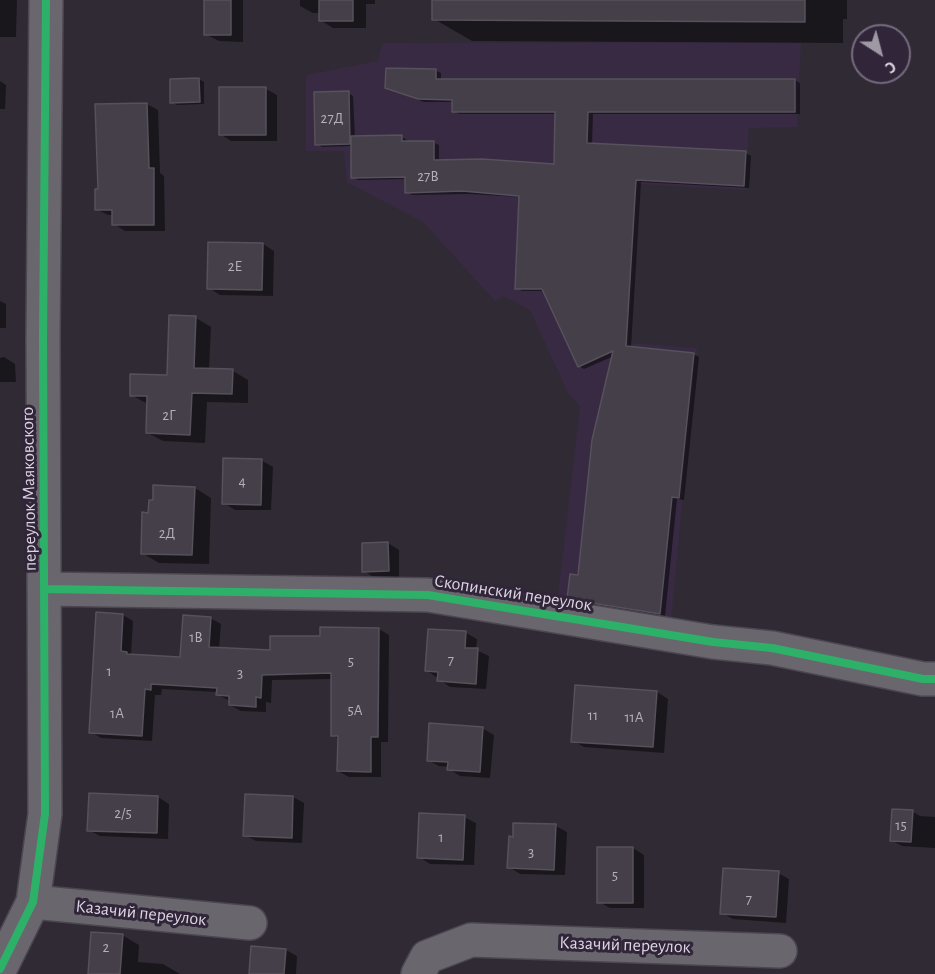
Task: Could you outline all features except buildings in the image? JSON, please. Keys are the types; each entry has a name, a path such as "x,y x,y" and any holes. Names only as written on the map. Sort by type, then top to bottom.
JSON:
{"street":[{"name":"переулок Маяковского","path":"0,969 33,902 45,814 43,327 46,0"},
{"name":"Скопинский переулок","path":"45,589 428,594 713,642 772,648 923,679 935,679"},
{"name":"Казачий переулок","path":"33,902 250,923"},
{"name":"Казачий переулок","path":"418,974 426,957 471,940 780,951"}],"shaded area":[{"path":"801,42 797,127 749,128 746,190 640,184 629,343 697,348 671,620 557,605 580,407 568,393 530,310 503,296 495,301 423,222 347,182 344,151 306,151 306,75 378,61 382,43"}],"cycle path":[{"path":"0,969 33,902 45,814 43,338 46,0"},
{"path":"45,589 428,595 713,642 772,648 923,679 935,679"}]}
